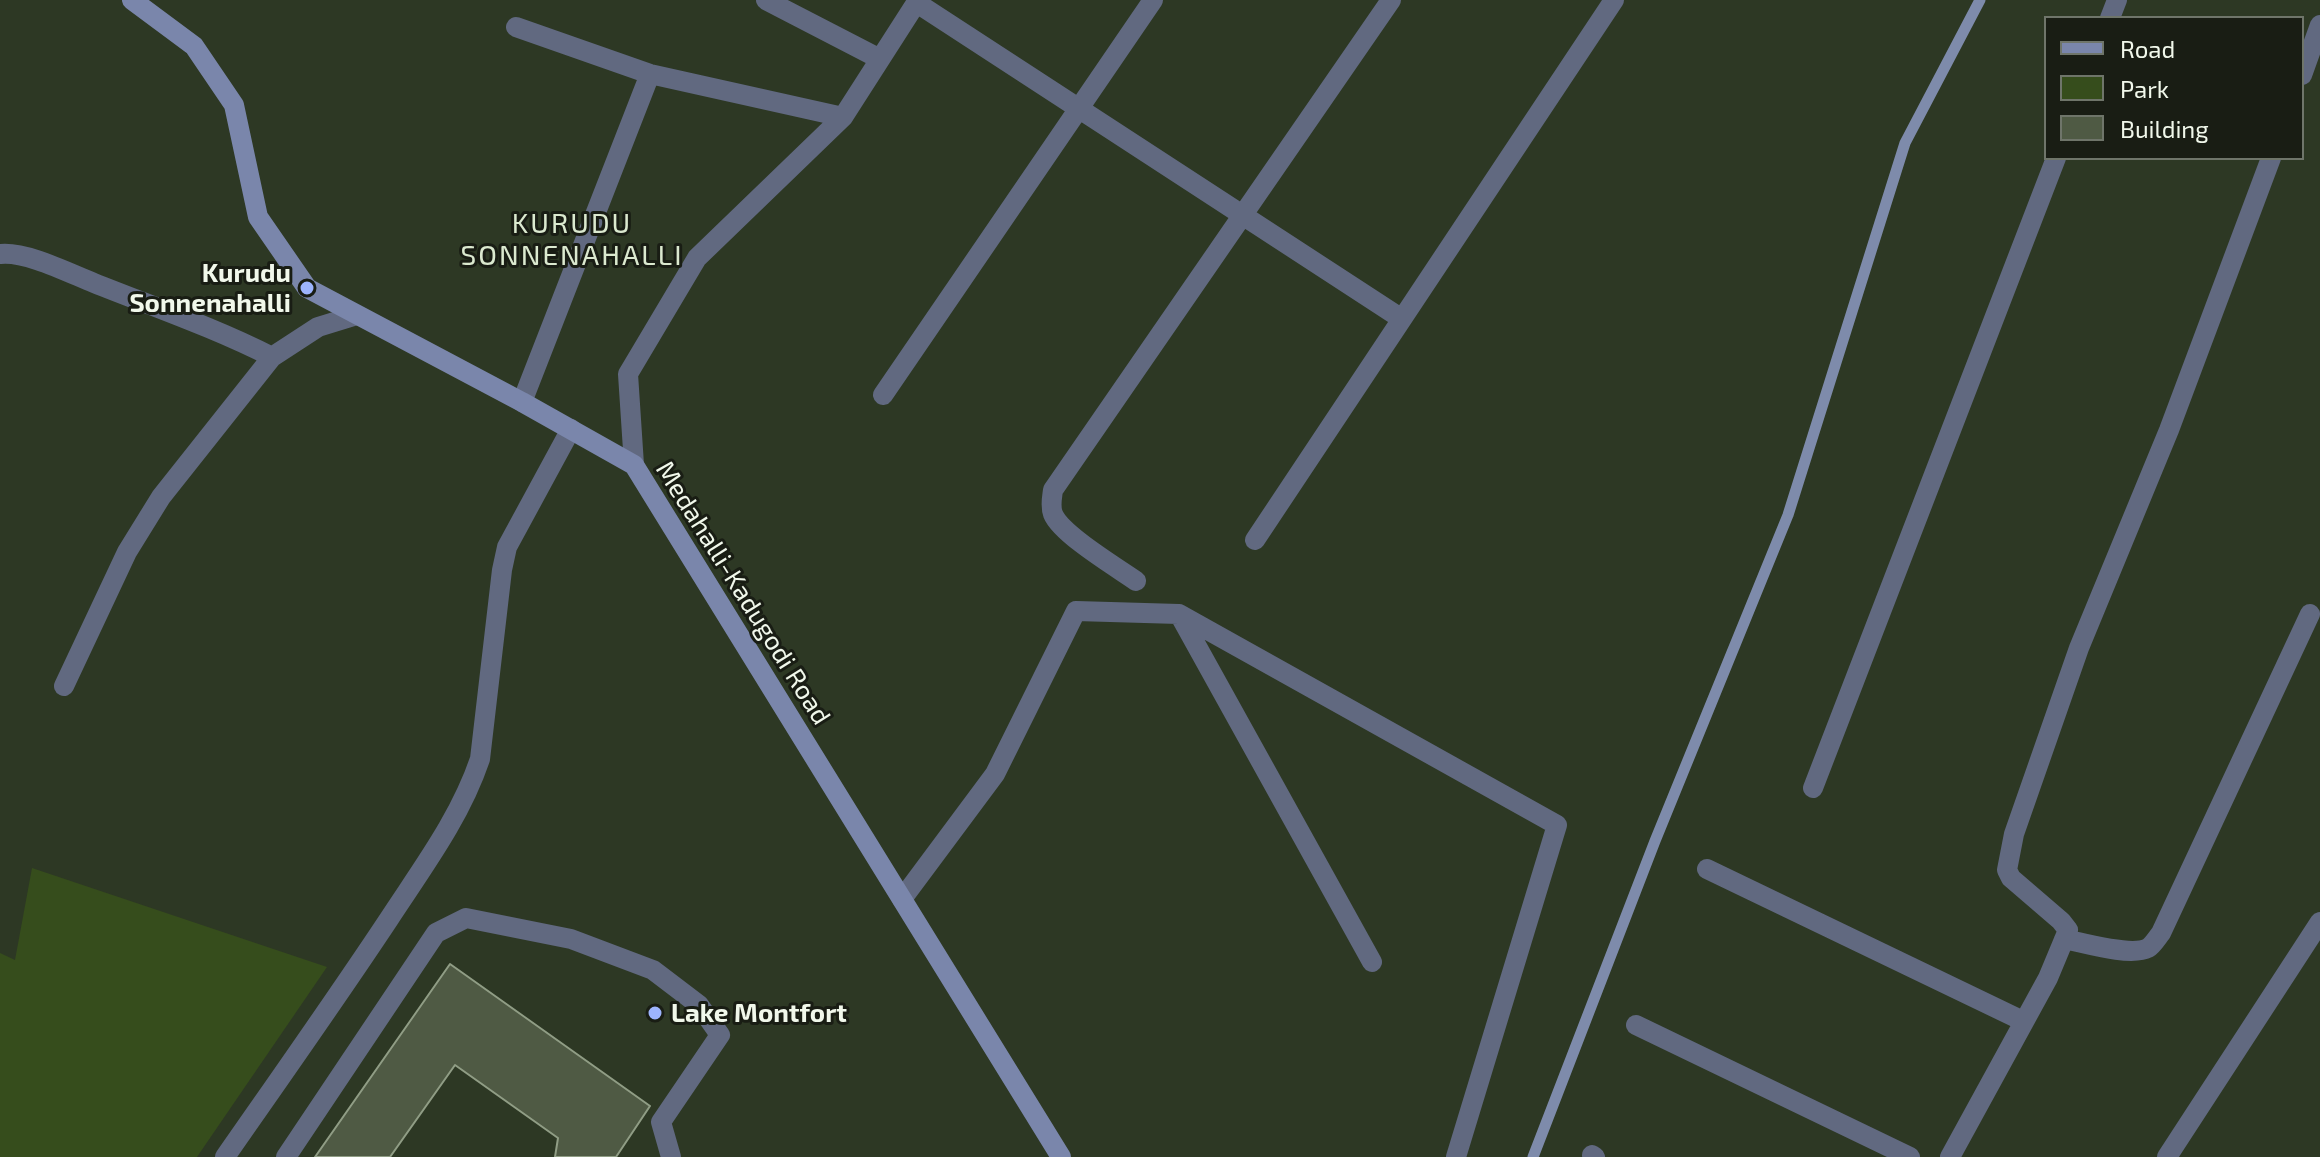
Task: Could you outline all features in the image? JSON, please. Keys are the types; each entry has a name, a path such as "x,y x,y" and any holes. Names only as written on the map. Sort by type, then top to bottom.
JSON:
{"street":[{"name":"Medahalli-Kadugodi Road","path":"132,0 194,46 234,105 258,217 307,288 634,465 1061,1157"},
{"path":"766,0 880,59"},
{"path":"883,395 1153,0"},
{"path":"1136,581 1064,529 1054,517 1050,505 1053,490 1391,0"},
{"path":"1255,540 1614,0"},
{"path":"634,465 628,374 697,258 843,117 918,1 1402,319"},
{"path":"2304,69 2320,25"},
{"path":"516,27 650,74 843,117"},
{"path":"522,402 650,74"},
{"path":"1813,788 2055,160"},
{"path":"1950,1157 2048,978 2068,930 2011,878 2007,870 2014,834 2079,648 2169,430 2270,160"},
{"path":"0,254 10,253 44,264 206,327 272,357"},
{"path":"64,686 127,552 161,497 272,357 318,327 357,315"},
{"path":"225,1157 445,835 470,789 480,759 507,547 571,429"},
{"path":"902,899 995,774 1076,611 1179,614 1557,825 1456,1157"},
{"path":"1179,614 1372,962"},
{"path":"2064,939 2134,952 2148,948 2161,933 2310,614"},
{"path":"1707,869 2023,1021"},
{"path":"286,1157 436,933 466,918 571,939 653,970 699,1005 720,1035 661,1122 671,1157"},
{"path":"2167,1157 2320,922"},
{"path":"1636,1025 1910,1157"}],"green space":[{"path":"32,868 327,967 197,1157 0,1157 0,953 15,960"}],"building":[{"path":"450,964 650,1106 616,1157 555,1157 558,1138 455,1065 390,1157 315,1157"}],"waterway":[{"path":"1533,1157 1655,841 1788,515 1905,143 1980,0"}],"place":[{"name":"Kurudu Sonnenahalli","path":"307,288"},
{"name":"Lake Montfort","path":"655,1013"}],"district":[{"name":"KURUDU SONNENAHALLI","path":"572,240"}]}
